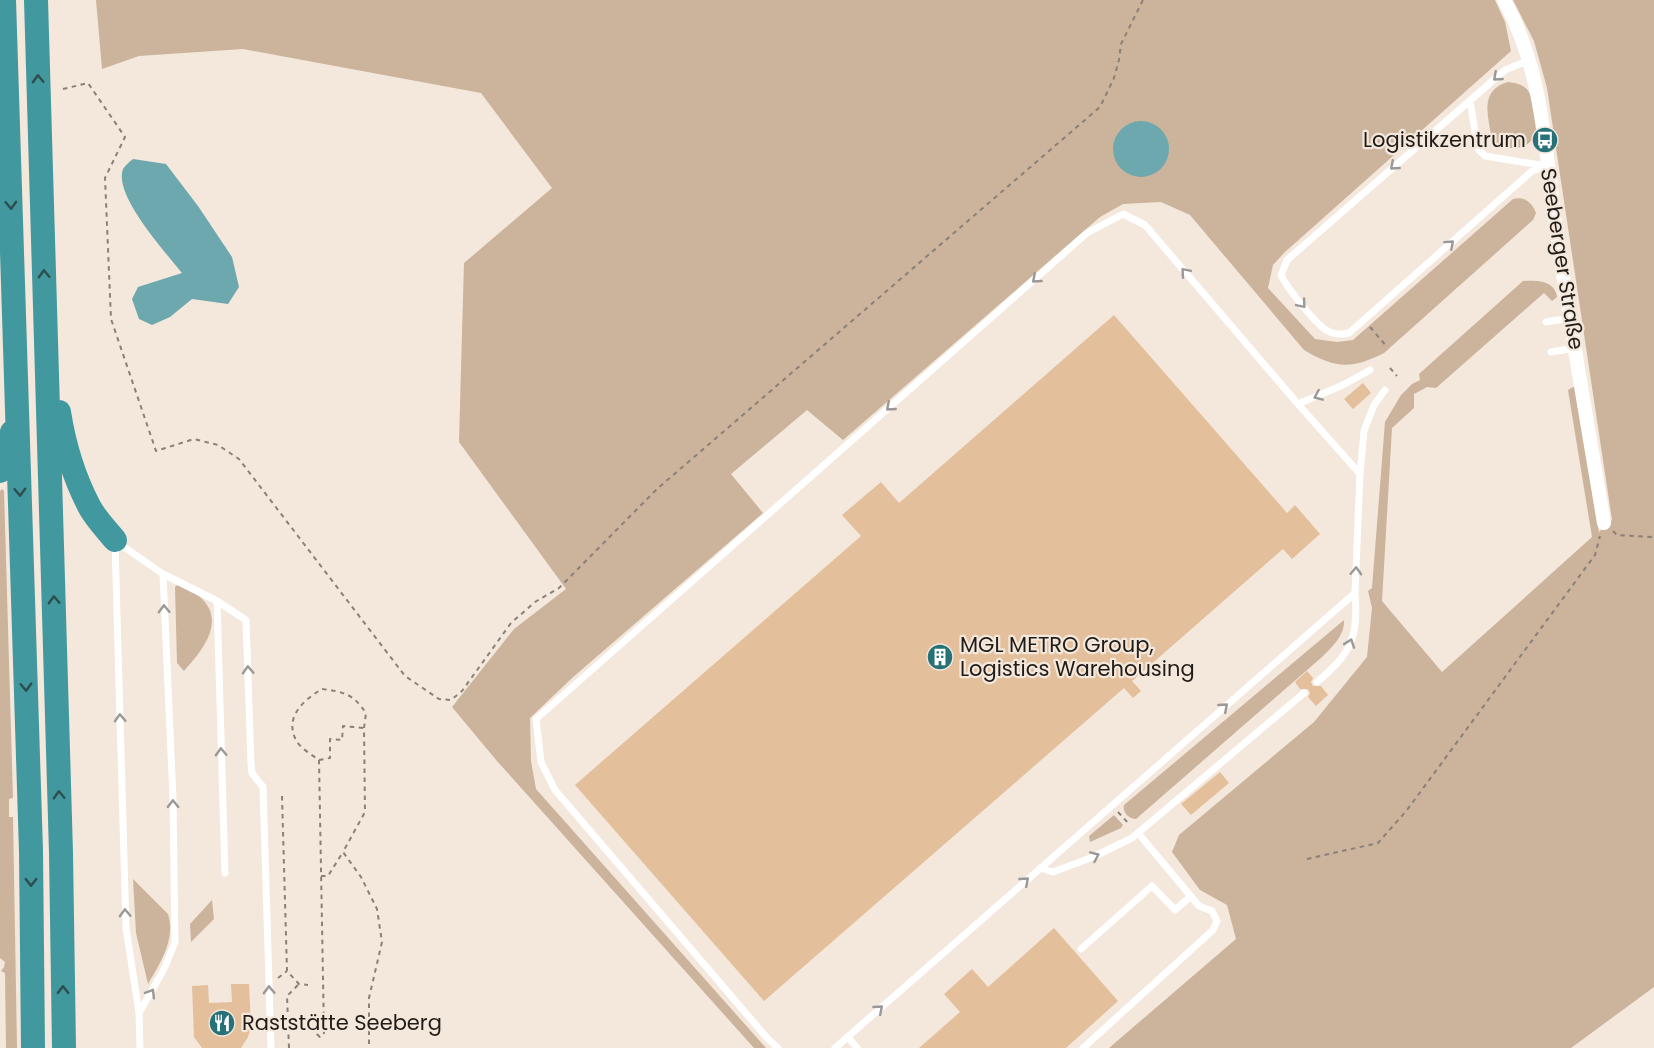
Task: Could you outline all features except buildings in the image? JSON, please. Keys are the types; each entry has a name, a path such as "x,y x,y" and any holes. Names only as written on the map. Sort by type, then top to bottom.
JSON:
{"highway":[{"path":"4,0 31,851 33,1048"},
{"path":"36,0 61,853 64,1048"},
{"path":"45,332 62,431 74,470 90,508 115,540"},
{"path":"0,471 18,413"}],"street":[{"name":"Seeberger Straße","path":"1504,0 1530,60 1538,93 1570,318 1604,523"}],"lane":[{"path":"1530,60 1505,70 1470,100 1287,260 1281,275 1286,285 1325,330 1337,335 1349,333 1532,171 1548,166"},
{"path":"1470,100 1478,149 1485,156 1548,166"},
{"path":"778,1048 555,790 541,762 536,719 1087,233 1123,214 1145,225 1360,474"},
{"path":"1546,322 1570,318"},
{"path":"1551,352 1575,348"},
{"path":"1298,404 1343,385 1370,370"},
{"path":"1317,682 1336,666 1347,651 1356,623 1355,593 1360,474 1367,421 1374,405 1385,390"},
{"path":"115,540 163,574 217,601 246,620 250,763 252,773 263,787 271,1048"},
{"path":"115,540 126,928 139,1013 140,1048"},
{"path":"139,1013 164,969 175,942 173,799 163,574"},
{"path":"835,1048 1355,593"},
{"path":"217,601 225,873"},
{"path":"1040,868 1053,872 1093,857 1132,838 1304,693"},
{"path":"1083,1048 1213,930 1217,921 1212,911 1199,906 1138,833"},
{"path":"1081,949 1152,886 1174,910 1191,896"},
{"path":"848,1037 857,1048"}],"path":[{"path":"63,89 88,83 125,137 105,178 111,319 156,451 194,440 218,445 238,459 405,676 438,699 451,700 462,691 511,624 535,602 560,588 657,489 1100,107 1114,78 1121,44 1143,0"},
{"path":"1364,320 1387,347"},
{"path":"1390,368 1397,376"},
{"path":"1307,859 1378,843 1407,810 1595,555 1604,523 1617,535 1654,537"},
{"path":"321,876 328,876 365,812 363,728 366,713 360,704 344,692 322,689 299,706 293,722 294,738 319,760 330,758 330,740 342,740 343,726 363,728"},
{"path":"310,1028 320,1037 324,1033 319,760"},
{"path":"282,796 287,971 298,984 308,985"},
{"path":"1112,805 1138,833"},
{"path":"343,852 361,877 377,909 382,942 369,998 369,1048"},
{"path":"289,1048 287,996 298,984"}],"shaded area":[{"path":"96,0 1495,0 1505,22 1511,51 1285,252 1273,265 1268,288 1315,339 1337,342 1353,340 1513,199 1521,198 1527,201 1536,213 1533,220 1384,353 1362,362 1344,365 1326,361 1304,350 1190,215 1161,202 1123,204 1100,217 843,440 807,410 731,474 763,513 572,678 530,718 531,761 536,789 766,1048 754,1048 497,761 452,707 514,629 566,589 459,442 464,263 552,188 481,93 243,49 139,56 102,69"},
{"path":"1513,0 1654,0 1654,987 1571,1048 1109,1048 1236,939 1227,905 1200,890 1172,852 1179,835 1314,722 1367,657 1372,608 1368,591 1372,588 1385,422 1401,395 1412,384 1420,380 1419,374 1523,281 1539,281 1549,284 1553,287 1557,297 1552,301 1544,293 1436,388 1427,387 1414,394 1414,408 1392,428 1382,601 1442,672 1592,537 1568,390 1575,386 1599,532 1612,520 1547,88 1534,41"},
{"path":"1508,82 1520,85 1527,90 1536,119 1534,137 1529,143 1518,148 1504,146 1492,139 1489,122 1489,98 1493,91"},
{"path":"2,489 4,491 13,798 9,799 9,817 13,817 17,1048 6,1048 5,973 1,971 5,962 0,958 0,491"},
{"path":"179,584 200,597 208,606 212,626 204,645 184,671 177,663 175,587"},
{"path":"1344,620 1340,636 1322,657 1136,819 1127,815 1124,805"},
{"path":"1114,815 1123,825 1121,828 1090,842 1089,836"},
{"path":"133,879 168,914 170,924 166,951 148,984 136,933"},
{"path":"212,900 214,919 191,942 190,924"}],"water":[{"path":"1141,121 1152,123 1161,129 1167,138 1169,149 1167,160 1161,169 1152,175 1141,177 1130,175 1121,169 1115,160 1113,149 1115,138 1121,129 1130,123"},
{"path":"133,159 166,164 232,257 239,287 228,304 192,299 170,317 152,325 139,319 132,299 138,287 182,273 143,223 126,193 122,180 123,169"}],"place":[{"name":"Logistikzentrum","path":"1545,140"},
{"name":"MGL METRO Group, Logistics Warehousing","path":"940,657"},
{"name":"Raststätte Seeberg","path":"222,1023"}]}
